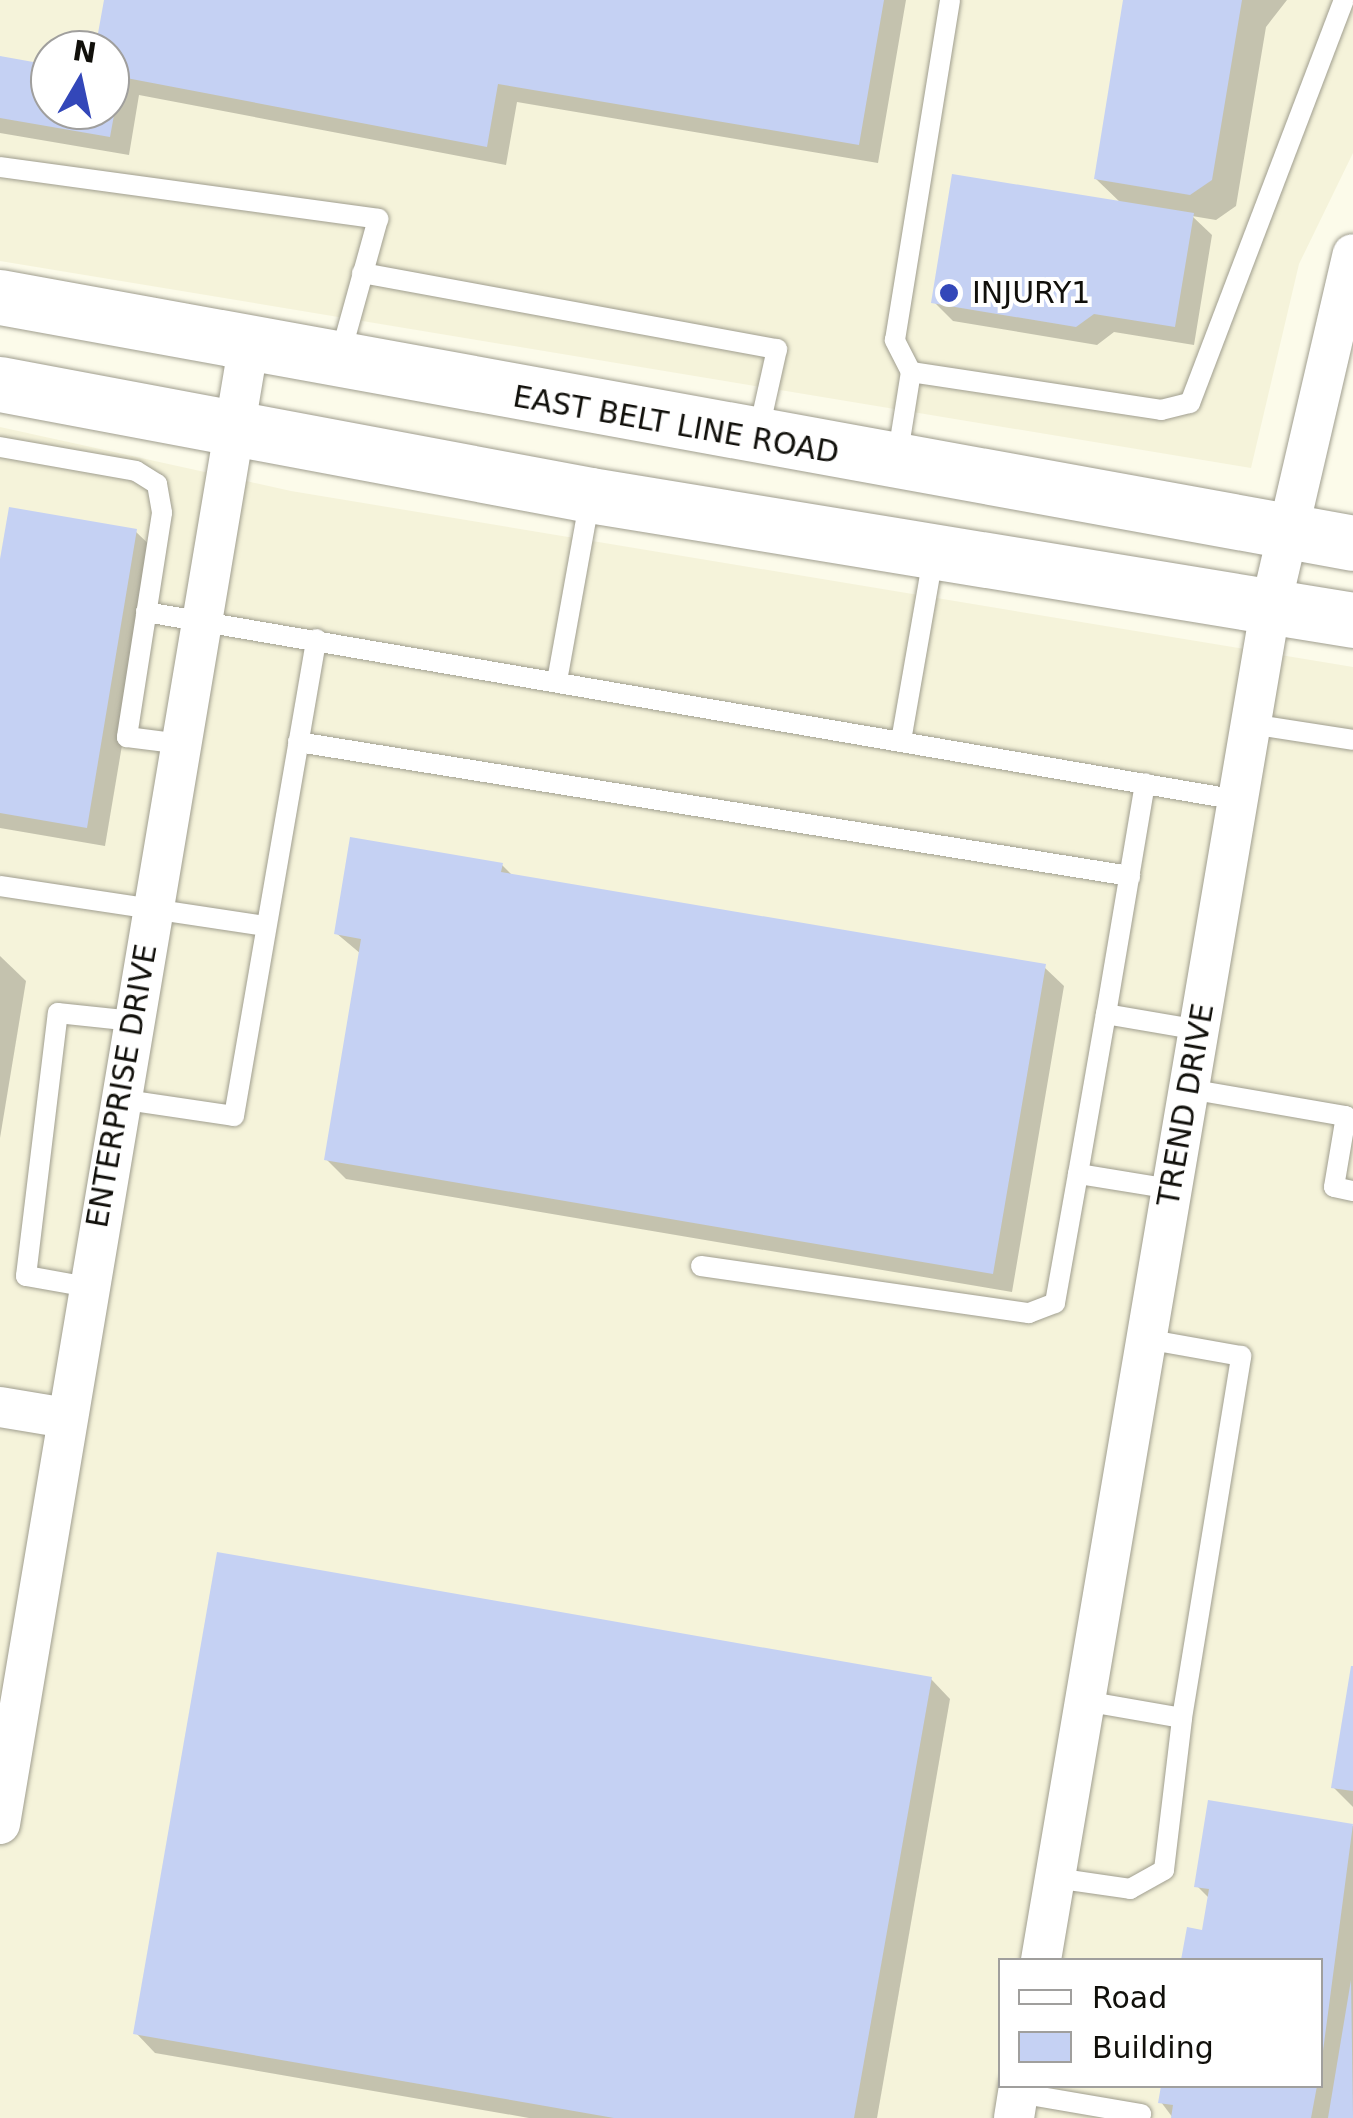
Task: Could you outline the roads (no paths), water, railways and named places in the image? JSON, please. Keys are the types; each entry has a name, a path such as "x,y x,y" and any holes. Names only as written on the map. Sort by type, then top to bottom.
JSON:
{"main road":[{"name":"EAST BELT LINE ROAD","path":"0,297 248,349 1353,543"},
{"path":"0,384 590,495 1353,620"}],"street":[{"name":"TREND DRIVE","path":"1041,1958 1270,606 1345,302 1353,254"},
{"name":"ENTERPRISE DRIVE","path":"0,1824 248,349"},
{"path":"0,1407 66,1418"}],"lane":[{"path":"896,464 911,372 895,340 950,0"},
{"path":"911,372 1161,410 1190,403 1344,0"},
{"path":"0,167 378,219 338,365"},
{"path":"362,273 777,349 757,439"},
{"path":"0,447 136,471 157,484 146,612 127,736 181,744"},
{"path":"558,681 590,495"},
{"path":"901,741 934,550"},
{"path":"146,612 1238,800"},
{"path":"120,1099 234,1116 316,639"},
{"path":"1250,724 1353,740"},
{"path":"298,742 1130,876"},
{"path":"700,1266 1029,1313 1055,1303 1145,783"},
{"path":"0,886 266,926"},
{"path":"88,1287 26,1276 58,1013 134,1022"},
{"path":"1106,1014 1199,1030"},
{"path":"1189,1089 1346,1116 1334,1188 1353,1190"},
{"path":"1078,1174 1172,1190"},
{"path":"1055,1878 1130,1889 1164,1870 1182,1718 1241,1356 1146,1340"},
{"path":"1085,1700 1182,1718"},
{"path":"1017,2099 1141,2114"}],"place":[{"name":"INJURY1","path":"949,293"}]}
